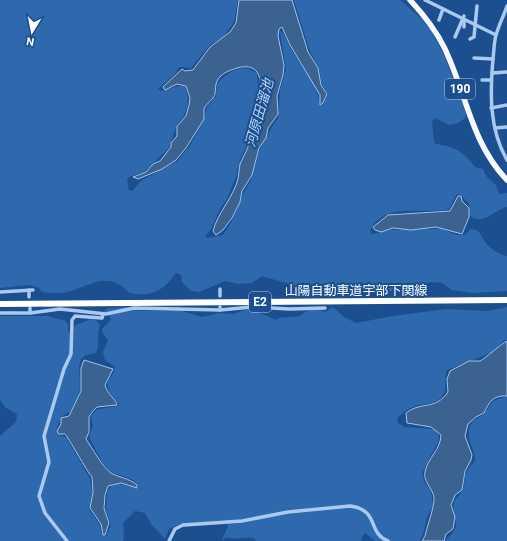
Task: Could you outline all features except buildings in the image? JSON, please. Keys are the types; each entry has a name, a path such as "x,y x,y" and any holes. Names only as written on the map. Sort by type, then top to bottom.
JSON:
{"highway":[{"name":"190","path":"410,0 428,21 439,37 479,140 488,157 507,180"},
{"name":"山陽自動車道宇部下関線","path":"0,304 507,300"}],"street":[{"path":"425,0 496,35"},
{"path":"470,39 474,37 477,6"},
{"path":"507,6 496,35 491,80 492,108 495,128 500,147 507,160"},
{"path":"439,20 443,9"},
{"path":"464,18 464,27"},
{"path":"455,37 464,18"},
{"path":"474,58 494,59"},
{"path":"492,73 507,72"},
{"path":"482,80 491,80"},
{"path":"492,108 507,105"},
{"path":"495,128 507,126"},
{"path":"220,288 220,296"},
{"path":"0,292 31,290 29,297"},
{"path":"30,308 30,313"},
{"path":"0,313 30,313 60,309 103,314 134,308 325,308"},
{"path":"67,541 45,513 39,496 49,462 44,436 64,369 71,354 72,320 75,316 102,318 103,314"},
{"path":"169,541 176,529 182,525 242,521 288,512 350,506 359,507 371,518 376,533 388,541"}],"shaded area":[{"path":"0,0 238,0 234,22 224,36 210,45 191,68 179,67 175,74 158,89 161,91 183,85 186,88 188,99 184,116 177,124 169,148 145,171 129,177 127,180 129,190 132,191 142,180 177,161 189,147 204,120 207,107 216,96 217,84 231,72 241,68 252,70 257,74 259,99 250,121 246,148 240,160 236,177 226,201 221,207 211,229 205,236 207,238 223,235 232,221 245,190 251,180 260,149 278,118 280,90 286,69 280,33 282,31 292,51 314,85 318,94 320,106 324,103 328,94 322,84 319,69 310,52 294,0 400,0 422,19 433,34 445,57 466,114 465,118 458,123 449,125 435,118 432,121 434,142 436,144 459,151 475,167 483,169 486,176 496,185 499,194 507,193 507,207 484,218 475,219 470,216 469,204 460,194 456,195 449,209 394,212 384,216 376,222 370,231 372,234 391,230 442,229 457,235 465,235 471,229 478,231 485,242 492,249 507,256 507,291 472,293 452,290 442,283 431,282 398,291 344,293 306,289 262,276 252,283 238,284 225,281 199,292 191,291 182,282 181,275 176,273 161,289 156,292 144,294 129,293 121,286 113,282 106,281 60,293 42,292 39,288 29,285 0,288"},
{"path":"125,307 138,311 182,311 202,317 219,313 233,314 245,310 253,310 276,320 279,318 300,316 307,311 317,309 325,312 333,307 344,317 356,323 393,316 446,309 488,311 507,307 507,340 504,340 493,352 447,370 444,392 440,399 432,403 415,406 398,417 397,422 404,427 434,429 438,434 439,440 422,473 424,482 431,490 433,506 427,517 420,541 375,541 365,533 361,539 362,541 256,541 254,538 233,539 226,537 223,540 222,539 228,527 227,524 183,527 180,524 169,529 165,539 151,524 145,513 135,511 123,523 123,541 0,541 0,436 16,422 17,414 6,408 0,400 0,316 48,316 66,321 68,325 68,332 71,333 76,325 90,319 96,320 100,325 96,353 86,355 81,359 79,366 80,389 77,398 70,412 62,416 56,432 57,435 66,437 90,479 92,492 89,509 100,525 101,533 106,536 111,525 106,510 107,492 110,487 118,484 139,488 131,479 114,473 108,469 89,436 93,426 91,417 96,410 118,406 119,404 108,389 108,382 115,367 105,360 103,352 108,340 103,334 102,329 111,320 109,315 104,312 106,309"},
{"path":"507,397 507,541 445,541 451,535 456,526 454,502 463,490 465,476 475,458 469,439 469,428 473,421 484,414 492,402"}],"water":[{"name":"河原田溜池","path":"239,0 292,0 308,52 318,68 321,85 327,94 323,103 320,105 320,95 290,45 282,27 279,29 278,36 284,65 283,75 277,96 278,114 268,128 266,138 259,148 252,175 242,191 240,202 232,218 223,230 216,235 213,231 215,224 236,186 240,164 249,144 252,123 259,106 261,87 259,75 256,71 245,67 237,68 223,74 218,79 214,96 204,109 204,119 186,148 176,160 162,169 138,179 133,177 146,172 153,164 160,161 171,147 171,143 177,136 177,126 186,116 190,98 186,86 177,84 165,90 163,87 182,69 185,71 193,70 210,47 230,32 236,23"},
{"path":"458,196 461,196 462,201 469,208 469,217 462,234 436,227 411,230 393,228 381,232 375,230 373,227 388,215 450,211"},
{"path":"507,341 507,396 498,397 492,400 484,413 476,417 468,424 465,436 472,455 465,471 462,490 455,495 451,505 455,517 453,529 446,534 444,541 422,541 425,536 434,501 433,493 425,479 425,472 428,463 439,445 441,435 431,427 407,423 406,413 417,407 438,402 448,392 447,379 450,371 469,361 480,361"},
{"path":"84,360 113,369 105,385 117,405 97,407 93,411 89,417 89,432 86,439 108,471 137,485 137,488 121,483 108,486 105,495 104,508 109,523 105,535 103,535 101,524 90,508 93,492 92,477 67,436 65,434 58,434 57,431 61,424 61,418 69,416 81,391 81,368"}]}
